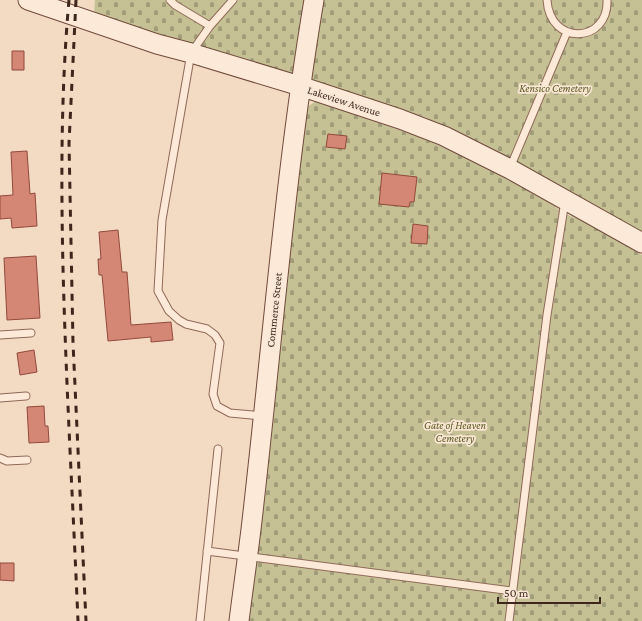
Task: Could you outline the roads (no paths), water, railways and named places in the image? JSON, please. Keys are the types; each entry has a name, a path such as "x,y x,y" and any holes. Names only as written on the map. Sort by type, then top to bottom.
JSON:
{"street":[{"name":"Lakeview Avenue","path":"28,0 156,44 300,86 400,119 444,136 475,150 642,243"},
{"name":"Commerce Street","path":"239,621 254,504 300,86 314,0"}],"lane":[{"path":"170,0 175,5 210,26"},
{"path":"234,0 210,26 191,53 162,220 158,291 169,310 180,320 186,324 207,329 215,335 220,343 213,394 217,406 230,413 263,416"},
{"path":"547,0 548,10 554,24 567,32 578,34 588,32 602,21 608,8 607,0"},
{"path":"510,169 567,32"},
{"path":"509,621 547,314 565,200"},
{"path":"0,335 31,332"},
{"path":"0,398 26,396"},
{"path":"200,621 218,449"},
{"path":"0,458 7,461 27,460"},
{"path":"208,551 512,591"}],"railway":[{"path":"69,0 63,100 62,235 78,621"},
{"path":"76,0 69,143 73,343 86,621"}],"park label":[{"name":"Kensico Cemetery","path":"555,88"},
{"name":"Gate of Heaven Cemetery","path":"455,431"}]}
